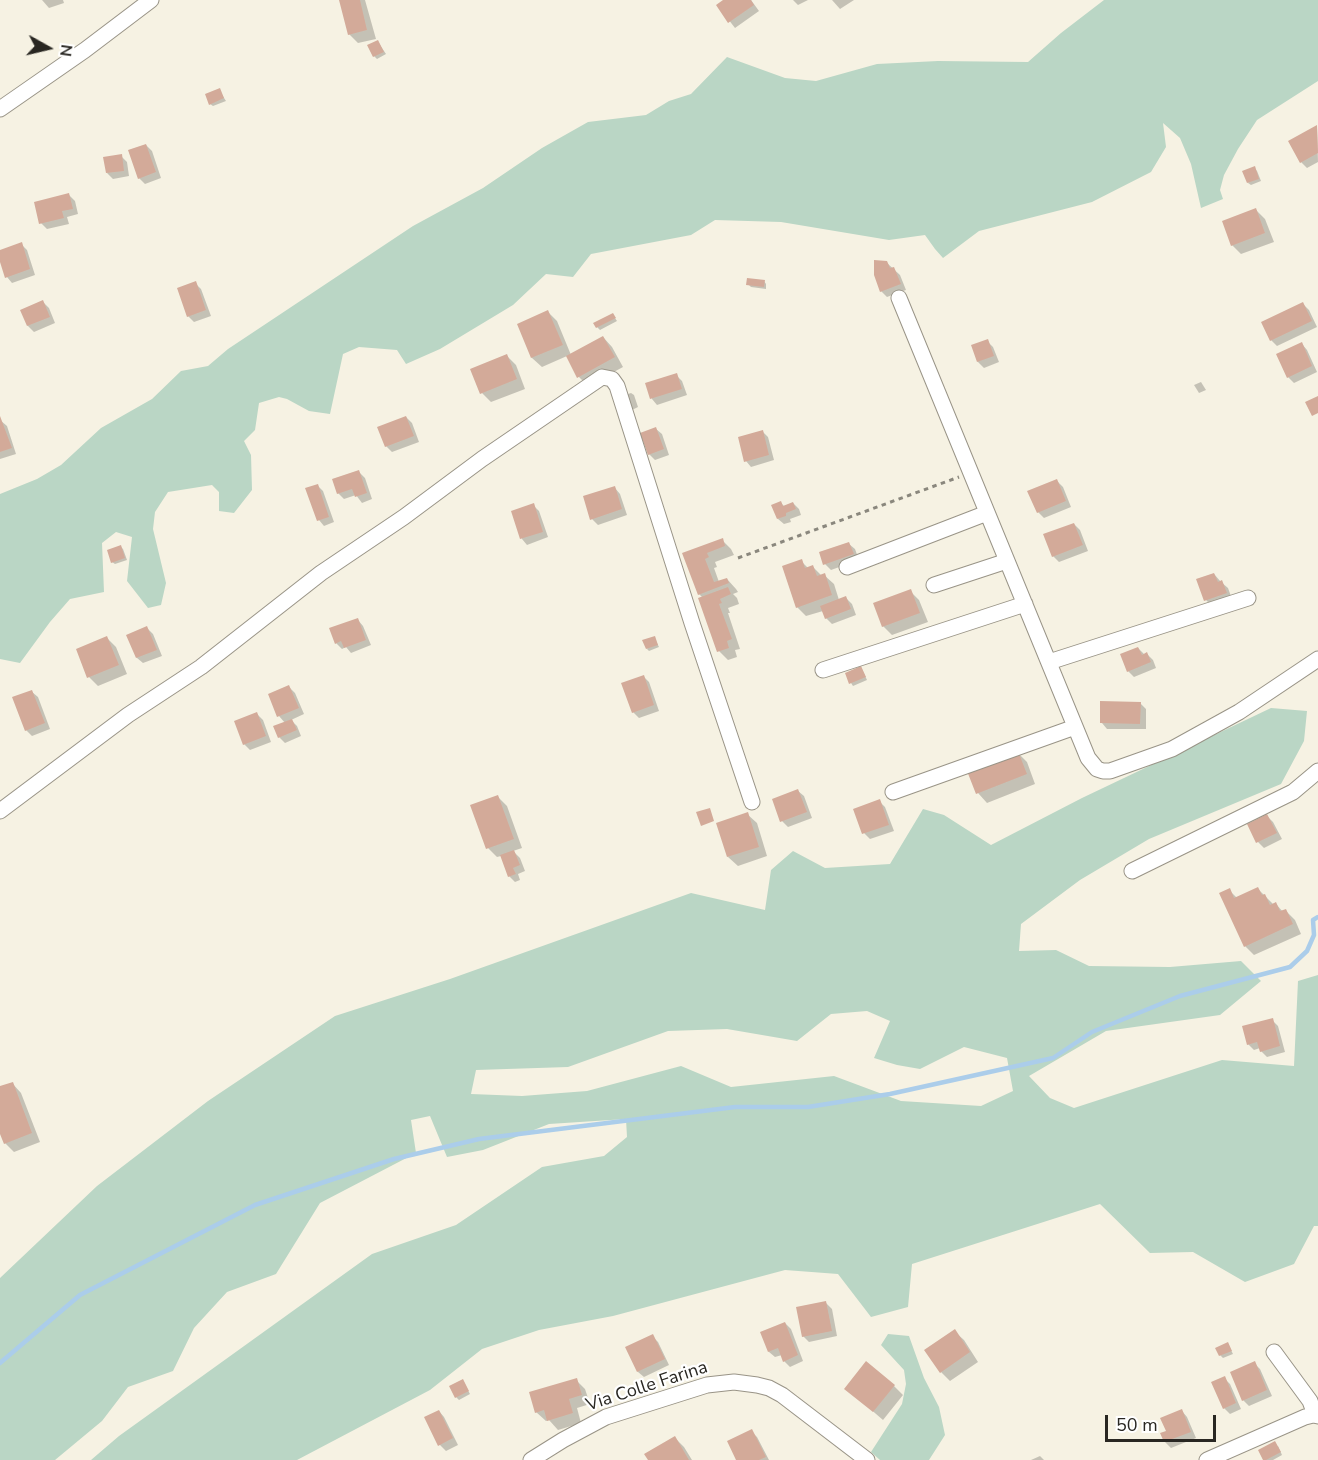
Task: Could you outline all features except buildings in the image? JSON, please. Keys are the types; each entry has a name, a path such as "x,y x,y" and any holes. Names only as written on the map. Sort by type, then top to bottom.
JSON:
{"street":[{"path":"0,109 152,0"},
{"path":"899,298 1075,727 1091,763 1100,771 1110,771 1172,749 1239,712 1318,659"},
{"path":"0,811 128,715 201,667 321,573 602,377 612,379 617,386 692,623 752,802"},
{"path":"848,567 987,513"},
{"path":"934,585 1007,561"},
{"path":"1048,662 1248,598"},
{"path":"823,670 1025,604"},
{"path":"893,792 1075,727"},
{"path":"1132,871 1293,792 1318,771"},
{"path":"1207,1460 1316,1411 1274,1352"},
{"name":"Via Colle Farina","path":"531,1460 563,1440 606,1418 707,1386 734,1382 770,1388 782,1395 867,1460"}],"path":[{"path":"738,558 970,473"}],"green space":[{"path":"1104,0 1318,0 1318,81 1257,120 1224,175 1220,190 1223,199 1201,208 1191,164 1180,138 1163,123 1166,147 1151,172 1092,202 979,231 943,258 925,235 889,240 781,222 715,220 691,235 591,254 573,277 546,274 513,305 440,349 406,364 397,350 359,347 343,354 330,414 309,411 279,397 259,403 255,430 244,441 251,455 252,490 234,513 219,511 219,492 212,485 168,492 155,512 153,529 166,583 161,605 148,608 127,581 132,537 116,532 102,543 104,592 70,599 20,663 0,659 0,494 37,479 61,465 101,428 152,399 181,371 208,366 228,349 413,226 483,188 542,148 588,122 646,115 669,101 691,94 727,57 785,78 816,81 877,64 938,61 1028,62"},
{"path":"1271,708 1307,711 1304,741 1281,784 1149,839 1080,880 1021,924 1019,951 1056,950 1089,966 1170,967 1241,961 1261,981 1220,1015 1106,1031 1029,1076 1050,1098 1074,1108 1222,1060 1294,1066 1298,981 1318,975 1318,1226 1314,1226 1294,1264 1245,1282 1193,1252 1150,1253 1100,1204 912,1264 908,1307 871,1317 838,1274 785,1270 613,1316 539,1330 482,1349 430,1390 297,1460 91,1460 119,1436 372,1254 456,1225 542,1167 604,1156 627,1137 626,1119 549,1124 483,1150 447,1157 430,1116 411,1120 416,1153 320,1203 276,1274 227,1292 194,1328 173,1371 128,1387 102,1421 55,1460 0,1460 0,1278 97,1186 208,1101 335,1016 450,979 691,893 765,910 771,870 793,851 825,868 890,864 923,809 944,815 991,845 1082,798","holes":["867,1011 890,1021 874,1058 920,1069 964,1047 1007,1058 1013,1091 981,1106 901,1101 834,1076 731,1087 681,1066 587,1091 522,1096 471,1094 476,1070 568,1067 668,1031 727,1029 797,1041 831,1014"]},
{"path":"888,1334 909,1336 924,1378 939,1407 945,1435 929,1460 880,1460 871,1452 902,1404 906,1384 904,1370 881,1345"}],"waterway":[{"path":"0,1363 80,1295 255,1205 394,1159 479,1139 735,1107 808,1107 890,1094 1053,1058 1092,1032 1180,996 1290,967 1307,951 1314,935 1313,920 1318,917"}]}
